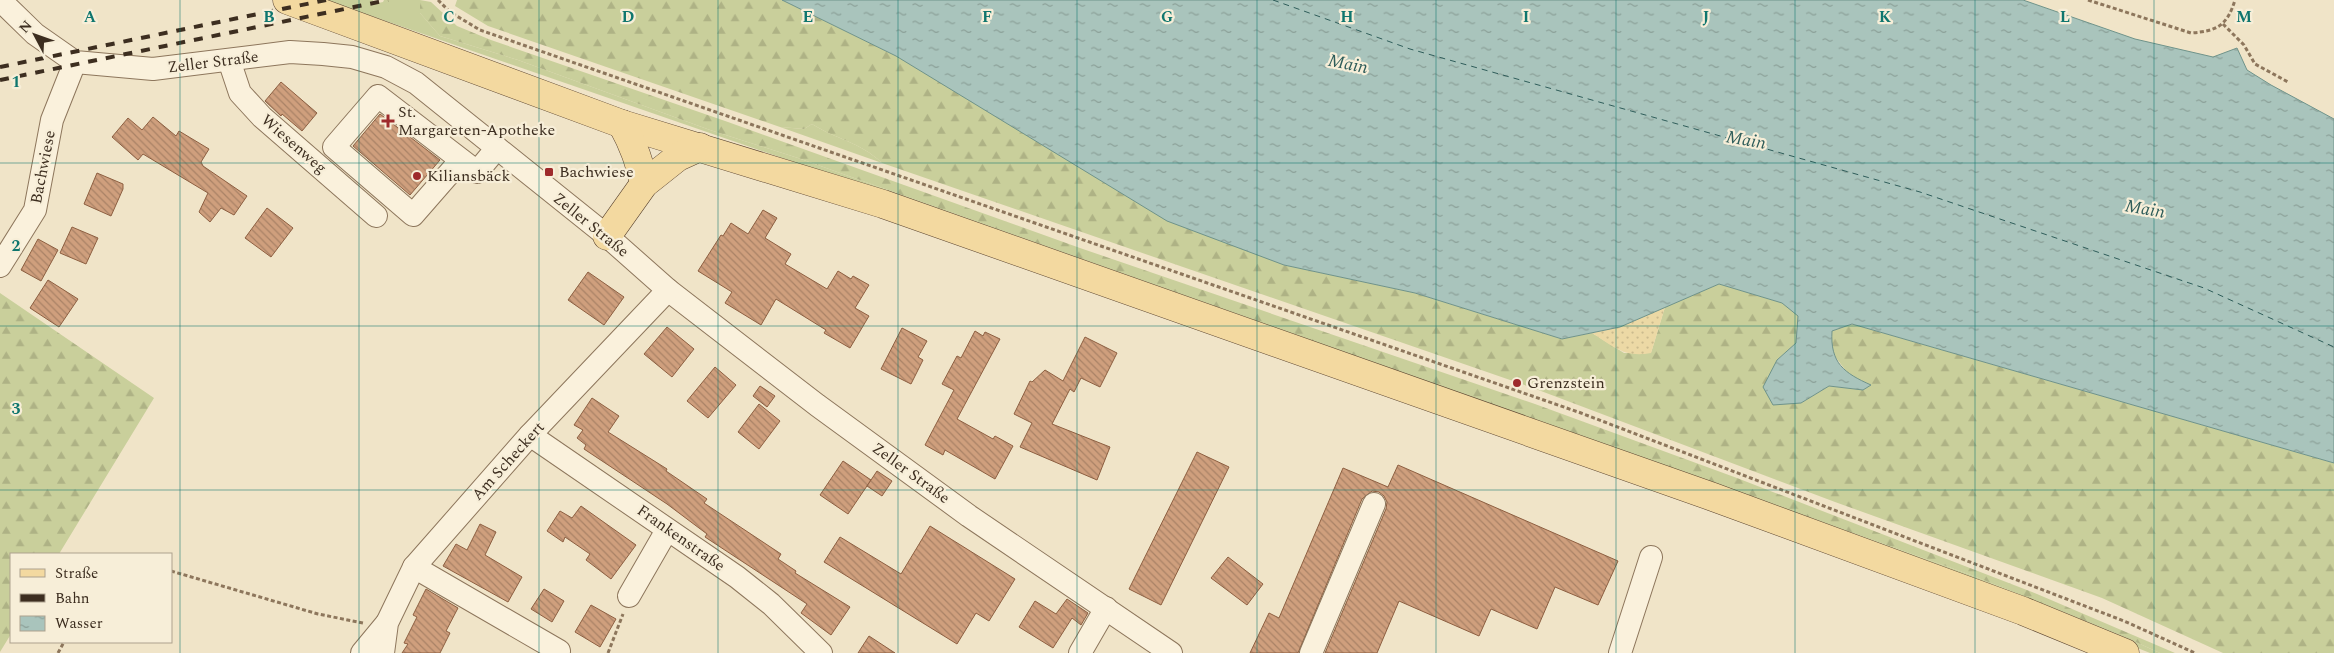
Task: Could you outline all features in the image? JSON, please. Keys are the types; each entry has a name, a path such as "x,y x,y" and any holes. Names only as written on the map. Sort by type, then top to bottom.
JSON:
{"main road":[{"path":"287,0 622,124 700,146 883,204 1731,504 2014,608 2125,653"},
{"path":"622,124 641,164 644,184"},
{"path":"607,236 644,184 678,157 700,146"}],"street":[{"name":"Zeller Straße","path":"0,0 35,34 75,62 153,69 290,52 352,58 386,66 436,96 497,148 607,236 668,290 817,406 970,516 1171,653"},
{"name":"Wiesenweg","path":"229,60 240,94 262,117 376,216"},
{"name":"Bachwiese","path":"0,266 35,210 52,120 75,62"},
{"path":"461,160 413,215 334,147 378,96 477,172 497,148"},
{"name":"Am Scheckert","path":"383,653 387,623 414,567 433,543 530,435 668,290"},
{"name":"Frankenstraße","path":"530,435 744,583 771,604 821,653"},
{"path":"1311,653 1374,504"},
{"path":"629,596 667,530"},
{"path":"1620,653 1651,557"},
{"path":"414,567 559,651"},
{"path":"1080,653 1106,608"},
{"path":"362,653 387,623"}],"path":[{"path":"438,0 443,2 450,12 480,30 1581,413 2124,621 2195,653"},
{"path":"2088,0 2191,33 2207,32 2223,24 2231,13 2235,0"},
{"path":"2223,24 2244,45 2254,64 2288,82"},
{"path":"172,571 318,614 366,623 387,623"},
{"path":"608,653 629,596"}],"green space":[{"path":"325,0 373,0 374,4 384,0 420,0 420,13 440,36 518,60 710,130 798,158 1971,575 2160,653 2150,653 1974,582 889,195"},
{"path":"420,0 431,2 457,26 491,40 728,122 1080,248 1535,404 1737,478 2037,594 2175,653 2160,653 1971,575 798,158 710,130 518,60 440,36 420,13"},
{"path":"457,0 782,0 896,56 1284,265 1415,293 1562,339 1592,333 1624,353 1651,353 1665,307 1719,284 1782,303 1799,316 1796,343 1777,360 1801,403 1829,386 1863,390 1870,385 1849,375 1831,351 1832,331 1852,324 2334,463 2334,653 2223,653 2102,598 1835,502 1533,388 882,163 865,150 812,124 804,129 780,127 488,26 455,6"},
{"path":"812,124 865,150 882,163 780,127 804,129"},
{"path":"0,293 154,398 60,553 10,553 10,636 0,652"}],"sand":[{"path":"1665,307 1651,353 1633,354 1619,350 1592,333 1620,327"}],"water":[{"name":"Main","path":"782,0 2023,0 2135,39 2213,57 2237,48 2247,70 2334,119 2334,463 1852,324 1832,331 1833,351 1836,359 1846,371 1871,385 1863,390 1829,386 1801,403 1773,405 1763,387 1777,360 1796,343 1798,316 1782,303 1719,284 1620,327 1562,339 1415,293 1284,265 1167,221 896,56"}],"building":[{"path":"281,82 317,113 302,131 282,114 281,116 265,101"},
{"path":"380,114 440,160 410,195 353,146"},
{"path":"153,117 176,136 179,131 209,149 201,162 203,166 247,196 234,215 221,208 210,222 199,212 208,193 143,154 138,160 112,137 128,118 142,130"},
{"path":"97,173 123,184 123,189 111,216 84,204"},
{"path":"267,208 293,228 271,257 245,238"},
{"path":"763,210 777,218 765,238 791,254 785,264 827,289 838,271 851,279 853,276 869,285 855,308 869,316 850,348 824,333 826,330 776,299 761,325 725,303 732,292 698,271 731,223 748,234"},
{"path":"72,227 98,238 86,264 60,253"},
{"path":"38,239 58,250 41,281 21,270"},
{"path":"588,272 624,297 604,325 568,300"},
{"path":"48,280 78,299 59,327 30,308"},
{"path":"667,327 694,349 672,377 644,354"},
{"path":"902,328 927,341 918,357 923,360 911,384 881,369"},
{"path":"975,331 983,336 985,332 1000,339 957,419 993,439 995,436 1013,446 995,479 945,450 943,455 925,445 954,390 942,384 957,356 961,358"},
{"path":"1085,337 1117,353 1100,387 1081,378 1074,392 1070,389 1052,424 1110,447 1097,480 1020,447 1032,423 1014,414 1030,381 1032,382 1045,370 1063,381"},
{"path":"715,367 736,385 708,418 687,401"},
{"path":"760,386 775,396 767,407 753,396"},
{"path":"592,398 619,416 608,432 667,469 666,471 707,499 704,503 781,554 778,559 796,571 795,573 850,607 831,635 801,613 807,604 705,537 707,534 667,504 584,449 586,445 577,438 583,430 574,425"},
{"path":"759,404 780,421 759,449 738,432"},
{"path":"1197,452 1229,467 1161,605 1129,589"},
{"path":"843,461 871,480 848,514 820,495"},
{"path":"1398,465 1618,561 1598,605 1555,587 1537,629 1491,609 1479,636 1399,601 1377,653 1325,653 1386,509 1387,502 1384,496 1379,492 1372,491 1362,499 1298,653 1250,653 1269,613 1279,618 1343,468 1388,487"},
{"path":"877,471 892,481 882,496 867,486"},
{"path":"581,506 636,545 611,579 586,560 590,554 565,537 563,542 547,531 560,511 572,518"},
{"path":"480,524 496,532 485,555 522,577 508,602 443,566 456,544 467,550"},
{"path":"930,526 1015,579 989,621 976,613 957,644 824,562 840,537 901,574"},
{"path":"1228,557 1263,584 1247,605 1211,578"},
{"path":"426,589 458,608 446,631 450,633 440,653 402,653 408,644 404,643 417,617 413,615"},
{"path":"544,589 564,601 552,622 531,609"},
{"path":"1067,599 1088,613 1081,625 1072,618 1053,648 1019,627 1035,601 1056,614"},
{"path":"591,605 616,619 600,647 575,632"},
{"path":"869,636 895,653 858,653"}],"ferry route":[{"path":"1273,0 1410,49 1920,192 2204,288 2334,347"}],"railway":[{"path":"0,67 326,0"},
{"path":"0,80 388,0"}],"place":[{"name":"St. Margareten-Apotheke","path":"388,121"},
{"name":"Bachwiese","path":"549,172"},
{"name":"Kiliansbäck","path":"417,176"},
{"name":"Grenzstein","path":"1517,383"}]}
